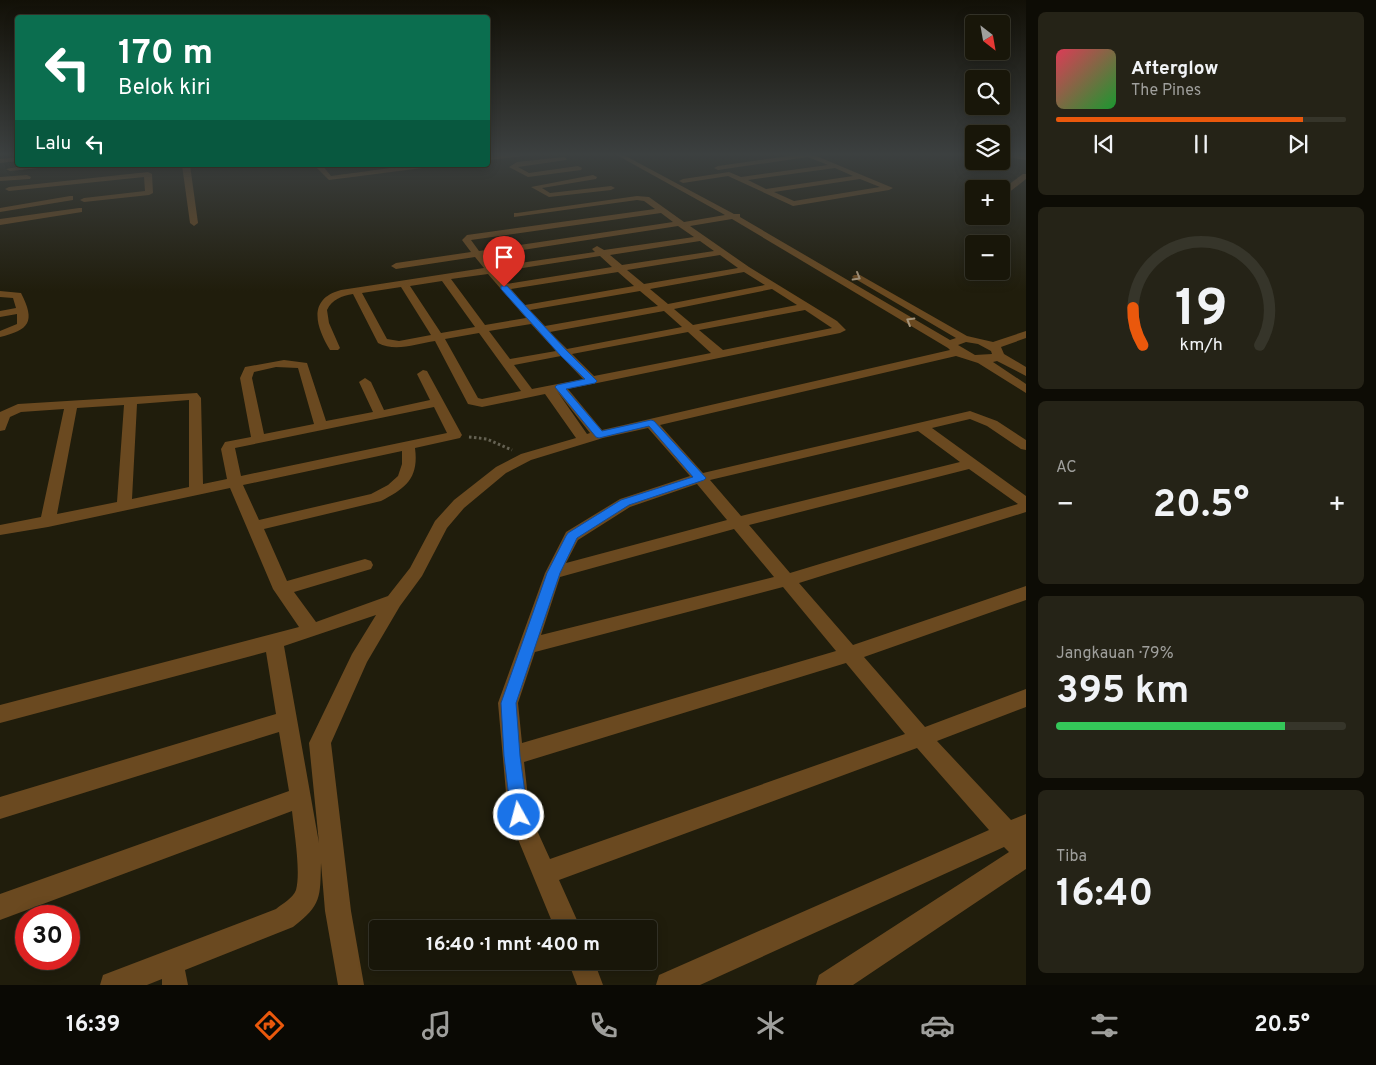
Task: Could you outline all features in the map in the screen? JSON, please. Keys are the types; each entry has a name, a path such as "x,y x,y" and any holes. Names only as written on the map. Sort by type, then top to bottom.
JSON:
{"street":[{"path":"0,210 64,199"},
{"path":"84,200 93,199"},
{"path":"191,199 194,223"},
{"path":"517,215 635,199"},
{"path":"403,283 438,337 474,401 482,404 840,330 834,323 746,269 646,199"},
{"path":"706,199 812,252"},
{"path":"712,199 958,346"},
{"path":"783,199 793,204 823,199"},
{"path":"0,222 78,210"},
{"path":"592,381 542,330 504,287 467,238 660,210"},
{"path":"552,211 721,355"},
{"path":"396,266 738,215"},
{"path":"334,348 320,313 322,306 333,296 356,290 444,276 703,238"},
{"path":"504,287 620,270 722,252"},
{"path":"524,308 746,269"},
{"path":"846,270 958,346 1026,389"},
{"path":"444,276 529,394"},
{"path":"542,330 774,286"},
{"path":"356,290 380,338 385,343 399,344 534,320"},
{"path":"0,294 17,295 23,324 20,328 0,334"},
{"path":"508,363 806,307"},
{"path":"0,314 21,310"},
{"path":"995,351 1026,334"},
{"path":"351,985 338,911 320,743 359,659 394,601 416,572 441,525 459,504 501,470 526,457 592,437 977,340 1026,372"},
{"path":"980,360 994,359 995,351"},
{"path":"258,438 246,378 249,370 259,367 294,363 303,366 321,426"},
{"path":"0,530 48,522 235,483 455,435 423,374"},
{"path":"366,382 380,414"},
{"path":"554,389 592,437"},
{"path":"0,427 4,415 12,409 183,396 195,398 196,491"},
{"path":"124,506 131,400"},
{"path":"312,631 282,589 235,483 228,449 230,445 437,403"},
{"path":"48,522 71,404"},
{"path":"564,920 546,873 519,815 508,703 553,573 572,536 625,503 700,478 970,415 982,417 1026,446"},
{"path":"651,423 739,522 786,580 922,737 1017,830 1026,855 829,985"},
{"path":"920,426 1026,505"},
{"path":"255,526 376,498 391,490 407,476 410,458 408,445"},
{"path":"553,573 739,522 971,464"},
{"path":"528,646 786,580 1026,505"},
{"path":"282,589 365,565"},
{"path":"512,756 850,654 1026,593"},
{"path":"0,714 274,642 312,631 394,601"},
{"path":"113,985 284,918 300,907 308,895 310,882 309,856 301,797 274,642"},
{"path":"546,873 1026,698"},
{"path":"0,808 288,720"},
{"path":"0,907 301,797"},
{"path":"669,985 1017,830"},
{"path":"584,970 590,985"}],"path":[{"path":"455,435 487,438 526,457"}],"route":[{"path":"504,287 542,330 592,381 560,387 599,435 651,423 700,478 625,503 572,536 553,573 508,703 519,815"}]}
